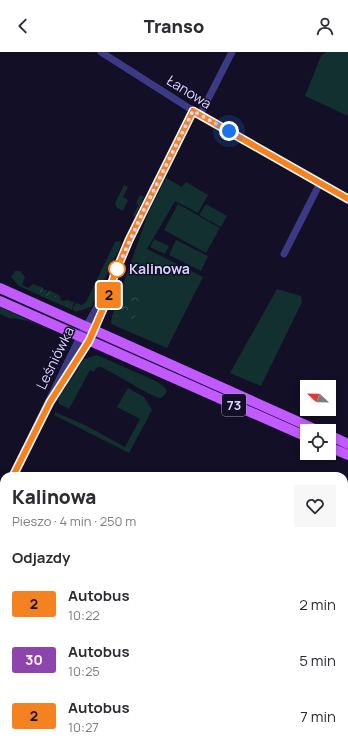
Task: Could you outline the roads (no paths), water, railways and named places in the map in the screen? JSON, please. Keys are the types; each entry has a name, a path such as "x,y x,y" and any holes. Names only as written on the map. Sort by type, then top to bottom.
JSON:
{"main road":[{"name":"73","path":"0,288 303,424"},
{"name":"73","path":"0,300 300,434"},
{"path":"336,438 348,444"},
{"path":"336,450 348,455"}],"street":[{"name":"Łanowa","path":"101,52 196,113 348,199"},
{"path":"85,339 142,214 196,113 232,52"},
{"path":"284,254 320,183"},
{"name":"Leśniówka","path":"15,472 50,402 85,339"}],"place":[{"name":"Kalinowa","path":"117,269"}]}
